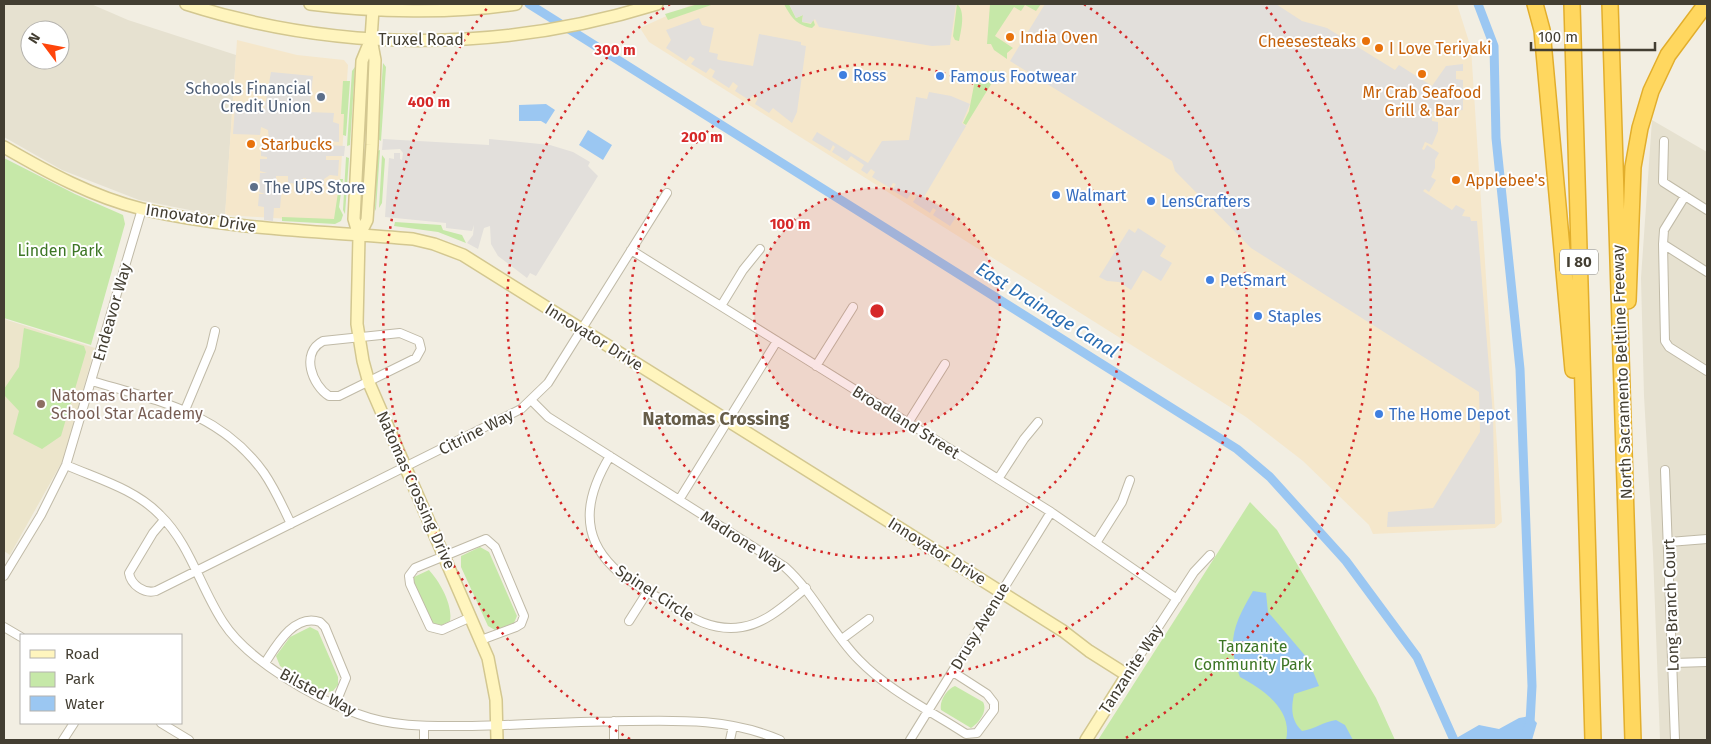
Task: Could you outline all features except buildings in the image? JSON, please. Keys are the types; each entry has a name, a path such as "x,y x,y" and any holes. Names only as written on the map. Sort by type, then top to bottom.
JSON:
{"highway":[{"path":"1535,4 1542,30 1587,520"},
{"name":"I 80","path":"1572,4 1593,740"},
{"name":"North Sacramento Beltline Freeway","path":"1610,4 1633,737"},
{"path":"1623,404 1634,167 1640,128 1651,91 1668,55 1706,4"}],"street":[{"name":"Truxel Road","path":"186,4 268,26 371,39 435,41 532,32 656,4"},
{"name":"Truxel Road","path":"310,4 373,9 494,7 516,4"},
{"name":"Natomas Crossing Drive","path":"373,9 371,39 362,60 354,220 359,236 356,304 358,337 369,380 481,640 493,680 498,725 497,740"},
{"path":"1664,141 1663,182 1707,210"},
{"name":"Innovator Drive","path":"4,147 59,178 106,198 142,209 242,227 413,239 454,251 1001,592 1127,675"},
{"name":"Citrine Way","path":"164,520 153,533 130,569 131,581 151,592 507,417 531,400 548,383 667,193"},
{"path":"1685,196 1664,230 1665,341 1669,346 1707,371"},
{"name":"Endeavor Way","path":"4,576 7,563 41,515 66,466 142,209"},
{"path":"1663,244 1707,272"},
{"path":"721,306 743,270 760,249"},
{"name":"Broadland Street","path":"631,250 1051,512 1074,530 1096,542 1138,574 1177,599"},
{"path":"816,366 853,307"},
{"path":"185,410 210,348 214,331"},
{"path":"400,333 416,338 420,345 419,354 416,358 339,396 329,396 317,386 311,372 311,357 318,344 358,337 400,333"},
{"path":"679,500 776,341"},
{"path":"908,424 946,364"},
{"path":"92,381 185,410 223,432 252,458 274,490 292,524"},
{"name":"Madrone Way","path":"531,400 548,418 786,567 806,588 842,638 870,672 966,734 977,733 994,710 992,698 953,672"},
{"path":"998,479 1024,439 1038,422"},
{"name":"Spinel Circle","path":"610,456 597,477 590,498 590,523 593,536 604,558 614,568 648,591 693,619 716,627 729,628 751,625 764,620 806,588"},
{"name":"Bilsted Way","path":"66,466 138,497 164,520 181,540 223,622 232,635 265,663 335,705 383,722 424,727 683,720 733,726 780,740"},
{"name":"Long Branch Court","path":"1665,470 1674,663 1675,740"},
{"path":"1096,542 1122,502 1130,480"},
{"name":"Drusy Avenue","path":"910,740 1051,512"},
{"path":"1669,542 1707,539"},
{"path":"471,617 442,630 436,630 428,624 409,580 412,572 444,555 480,540 488,540 496,547 524,616 521,624 516,627 481,640"},
{"name":"Tanzanite Way","path":"1086,740 1194,572 1210,555"},
{"path":"629,621 648,591"},
{"path":"842,638 869,619"},
{"path":"265,663 285,634 309,620 320,622 325,628 346,678 335,705"},
{"path":"4,626 20,636"},
{"path":"1674,663 1707,662"},
{"path":"614,721 614,740"},
{"path":"63,740 73,724"},
{"path":"163,724 189,740"},
{"path":"730,740 733,726"},
{"path":"424,727 424,740"}],"shaded area":[{"path":"4,4 91,4 128,20 236,55 225,217 139,200 62,170 4,137"},
{"path":"693,4 1457,4 1471,48 1502,522 1495,528 1373,534 1369,525 1303,461 1246,417 649,42 640,28"},
{"path":"789,4 956,4 950,45 932,46 819,27 815,19 811,23 802,22 803,15 796,18"},
{"path":"1045,4 1276,4 1302,21 1327,28 1395,70 1399,65 1432,86 1446,66 1463,64 1463,71 1456,71 1456,79 1463,80 1463,110 1455,111 1454,118 1434,118 1434,112 1432,112 1432,121 1438,122 1438,131 1432,145 1425,142 1422,149 1424,150 1427,145 1439,153 1435,160 1435,168 1431,177 1436,180 1429,192 1425,189 1423,191 1452,210 1456,205 1465,210 1462,216 1470,217 1471,221 1477,221 1493,416 1495,524 1387,527 1388,512 1433,508 1480,432 1479,392 1251,248 1175,171 1172,161 1010,61"},
{"path":"699,18 702,25 714,28 709,52 718,54 717,59 719,60 753,66 759,34 801,42 801,45 806,46 797,112 792,123 773,108 769,113 755,104 758,98 753,95 749,100 735,91 738,86 733,82 729,88 712,77 715,71 710,68 706,73 691,64 695,59 690,56 686,61 666,48 671,40 666,30"},
{"path":"237,40 297,55 344,60 348,65 338,214 334,222 225,215"},
{"path":"271,72 313,76 309,112 334,113 333,122 339,124 339,142 327,141 326,145 345,146 344,156 326,156 326,160 339,160 338,176 330,175 324,179 324,185 306,184 306,178 303,178 303,184 288,183 288,176 276,176 276,186 282,187 280,208 274,208 273,221 264,220 264,207 258,206 259,194 265,194 259,192 260,173 267,173 260,171 260,159 267,159 267,157 261,156 261,141 269,141 268,130 261,127 260,135 233,134 235,106 247,107 248,110 264,111"},
{"path":"929,92 951,96 970,104 962,123 966,126 924,197 956,217 950,226 933,215 936,210 933,208 930,213 913,202 917,196 912,192 907,199 892,190 896,184 893,183 890,188 872,177 875,172 871,169 867,174 861,170 864,165 851,156 847,161 832,152 835,147 833,145 830,151 812,140 817,132 868,163 882,141 909,140 916,97 927,99"},
{"path":"1652,120 1707,152 1707,740 1660,740 1653,554 1644,396 1641,278"},
{"path":"383,139 489,145 489,139 550,145 573,152 590,162 588,166 598,176 536,276 530,273 527,278 498,256 491,244 490,226 484,228 478,249 467,243 473,235 474,225 472,231 446,228 446,223 385,217 389,158 394,159 394,153 400,153 400,159 402,160 403,153 400,149 382,150"},
{"path":"1138,228 1166,246 1160,256 1172,263 1161,281 1143,270 1131,290 1119,282 1107,281 1099,277 1129,229 1135,233"},
{"name":"Natomas Charter School Star Academy","path":"4,319 95,348 63,460 10,555 4,551"}],"green space":[{"path":"698,4 714,4 668,20 665,14"},
{"path":"784,4 789,4 796,18 803,15 802,22 811,24 813,19 815,25 812,28 798,23"},
{"path":"957,4 960,7 962,16 959,41 955,40 953,36"},
{"path":"990,4 1041,4 1036,11 1025,5 1021,11 1014,7 995,36 1013,48 1007,53 1007,59 994,50 991,44 987,44"},
{"path":"383,63 386,67 381,141 378,139"},
{"path":"355,67 350,145 347,146 352,71"},
{"path":"994,70 998,73 966,125 963,123 969,111 976,75"},
{"path":"343,81 350,81 346,136 343,135 344,114 341,114"},
{"path":"380,150 376,209 375,211 377,151"},
{"path":"382,155 385,159 382,203 379,208"},
{"path":"346,157 349,158 345,214 343,210"},
{"name":"Linden Park","path":"4,158 75,194 123,215 125,224 91,345 4,318"},
{"path":"340,179 343,179 339,207 343,215 341,221 335,224 282,221 282,217 334,219"},
{"path":"395,222 441,225 443,230 462,235 466,243 438,232 394,226"},
{"path":"24,328 84,346 86,352 61,436 42,449 13,434 19,411 4,395 4,389 19,367"},
{"name":"Tanzanite Community Park","path":"1250,502 1277,530 1376,698 1395,740 1098,740"},
{"path":"480,547 489,552 517,616 514,623 495,630 488,626 461,567 461,556"},
{"path":"429,570 441,587 450,608 450,621 440,626 433,626 413,586 414,577"},
{"path":"310,627 318,631 338,677 338,685 333,691 323,693 280,666 276,656 290,637"},
{"path":"955,686 983,702 984,713 971,728 941,710 944,696"}],"water":[{"path":"546,104 555,110 546,124 541,121 519,121 519,105"},
{"path":"588,130 612,145 603,160 579,145"},
{"path":"1253,591 1266,593 1268,612 1308,659 1319,686 1294,694 1293,714 1298,727 1302,731 1336,720 1345,725 1353,740 1286,740 1287,729 1281,710 1267,695 1240,677 1233,653 1234,633 1241,613"},
{"path":"1530,716 1537,723 1532,740 1453,740 1479,725 1499,729 1519,718"}],"waterway":[{"name":"East Drainage Canal","path":"529,4 1237,449 1270,477 1346,561 1417,657 1454,740"},
{"path":"1478,4 1494,46 1496,138 1520,369 1532,686 1530,723 1524,740"}],"place":[{"name":"India Oven","path":"1010,37"},
{"name":"Cheesesteaks","path":"1366,41"},
{"name":"I Love Teriyaki","path":"1379,48"},
{"name":"Mr Crab Seafood Grill & Bar","path":"1422,74"},
{"name":"Ross","path":"843,75"},
{"name":"Famous Footwear","path":"940,76"},
{"name":"Schools Financial Credit Union","path":"321,97"},
{"name":"Starbucks","path":"251,144"},
{"name":"Applebee's","path":"1456,180"},
{"name":"The UPS Store","path":"254,187"},
{"name":"Walmart","path":"1056,195"},
{"name":"LensCrafters","path":"1151,201"},
{"name":"PetSmart","path":"1210,280"},
{"name":"Staples","path":"1258,316"},
{"name":"Natomas Charter School Star Academy","path":"41,404"},
{"name":"The Home Depot","path":"1379,414"}],"district":[{"name":"Natomas Crossing","path":"716,419"}]}
